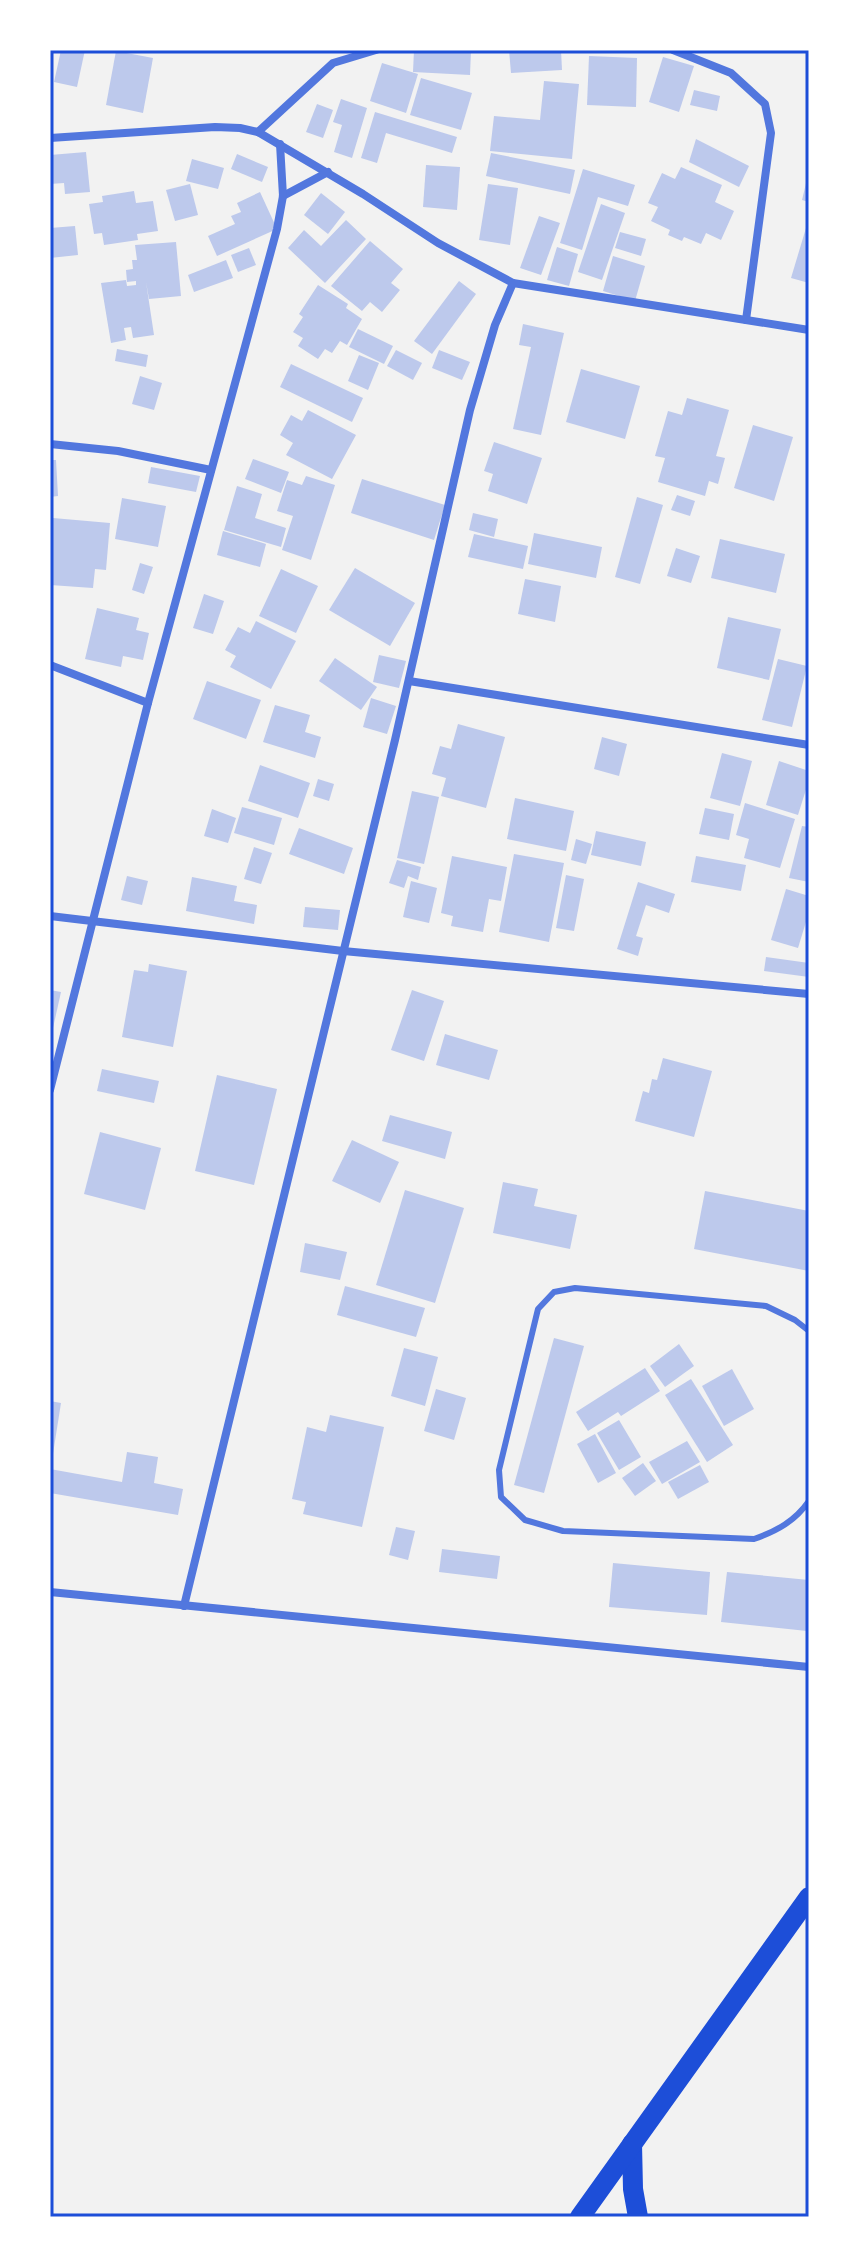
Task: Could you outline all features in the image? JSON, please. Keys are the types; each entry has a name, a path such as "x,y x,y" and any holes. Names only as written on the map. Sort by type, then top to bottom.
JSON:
{"highway":[{"path":"580,2217 809,1897"},
{"path":"632,2144 633,2189 638,2217"}],"street":[{"path":"258,132 333,63 376,50"},
{"path":"673,50 731,73 765,104 771,133 746,320"},
{"path":"50,138 215,127 258,132 328,172 438,243 513,283 809,330"},
{"path":"50,1090 148,703 277,229 283,196 280,144"},
{"path":"283,196 328,172"},
{"path":"184,1606 409,681 470,410 495,325 513,283"},
{"path":"50,444 118,451 211,470"},
{"path":"50,665 148,703"},
{"path":"409,681 809,745"},
{"path":"50,916 343,951 809,994"},
{"path":"50,1592 809,1667"}],"lane":[{"path":"809,1331 795,1320 766,1306 575,1288 554,1292 538,1309 499,1470 501,1497 525,1520 563,1531 754,1539 778,1531 809,1501"}],"building":[{"path":"61,50 85,50 77,87 54,82"},
{"path":"414,50 471,50 470,75 413,72"},
{"path":"509,50 561,50 562,70 511,73"},
{"path":"116,51 153,58 143,113 106,105"},
{"path":"589,56 637,58 636,107 587,105"},
{"path":"663,57 694,66 679,112 649,102"},
{"path":"382,63 418,74 406,113 370,101"},
{"path":"421,78 472,93 461,130 410,115"},
{"path":"544,81 579,84 572,159 490,151 494,116 540,120"},
{"path":"694,90 720,96 717,111 690,105"},
{"path":"341,99 367,108 352,158 334,152 342,125 333,122"},
{"path":"317,104 333,110 323,138 306,132"},
{"path":"375,112 457,137 452,153 386,133 377,163 361,158"},
{"path":"696,139 749,166 739,187 689,162"},
{"path":"86,152 90,192 65,194 64,183 50,184 50,155"},
{"path":"491,153 575,170 570,194 486,176"},
{"path":"237,154 268,167 262,182 231,169"},
{"path":"192,159 224,168 218,189 186,181"},
{"path":"426,165 460,167 457,210 423,207"},
{"path":"681,167 722,185 715,202 734,211 721,240 706,233 701,244 684,237 682,241 668,235 670,230 651,221 658,207 648,203 662,173 675,179"},
{"path":"583,169 635,185 628,206 598,197 582,250 560,243"},
{"path":"809,175 809,202 802,200"},
{"path":"190,184 198,215 175,221 166,190"},
{"path":"488,184 518,188 510,245 479,240"},
{"path":"134,191 136,203 153,201 158,231 137,234 138,240 104,245 102,233 94,234 89,204 103,202 102,196"},
{"path":"260,192 277,229 217,256 208,236 235,224 231,216 241,212 237,203"},
{"path":"321,193 345,212 328,234 304,215"},
{"path":"601,204 625,213 602,280 578,272"},
{"path":"539,216 560,223 541,275 520,268"},
{"path":"346,220 366,239 325,283 288,248 304,230 321,246"},
{"path":"75,226 78,255 50,258 50,228"},
{"path":"806,228 809,228 809,283 791,278"},
{"path":"620,232 646,239 641,256 615,248"},
{"path":"370,241 403,269 391,283 400,290 382,312 370,302 362,311 331,286"},
{"path":"176,242 181,296 149,299 146,282 154,335 133,338 131,327 124,328 126,340 111,343 101,283 126,280 127,286 136,285 136,281 127,282 126,270 133,269 132,260 137,260 135,245"},
{"path":"557,247 578,254 569,286 547,280"},
{"path":"249,248 256,265 238,272 231,255"},
{"path":"613,256 645,266 635,301 603,291"},
{"path":"226,260 233,278 194,292 188,275"},
{"path":"459,281 476,294 432,354 414,341"},
{"path":"318,285 348,304 346,308 362,319 347,345 340,341 332,353 325,349 318,359 298,346 303,338 293,332 303,317 299,314"},
{"path":"523,324 564,333 541,435 513,429 531,347 519,345"},
{"path":"358,329 393,346 384,364 349,347"},
{"path":"117,349 148,355 146,367 115,361"},
{"path":"396,350 422,363 413,380 387,366"},
{"path":"439,350 470,362 462,380 432,368"},
{"path":"359,355 379,363 368,390 348,381"},
{"path":"291,364 363,398 352,422 280,387"},
{"path":"581,369 640,386 625,439 566,422"},
{"path":"140,376 162,383 154,410 132,404"},
{"path":"687,398 729,410 716,456 725,458 718,484 709,481 705,496 658,482 665,458 655,456 668,411 682,415"},
{"path":"308,410 356,435 332,479 286,455 293,443 280,435 291,415 302,421"},
{"path":"753,425 793,437 774,501 734,488"},
{"path":"494,442 542,458 527,504 488,491 493,474 484,471"},
{"path":"253,459 289,472 281,493 245,479"},
{"path":"50,460 56,460 58,496 50,497"},
{"path":"151,467 200,476 196,492 148,483"},
{"path":"306,476 335,485 311,560 282,550 293,516 277,511 287,480 302,485"},
{"path":"362,479 445,505 434,540 351,513"},
{"path":"237,486 262,494 255,518 286,528 281,547 224,530"},
{"path":"677,495 695,501 690,516 671,510"},
{"path":"637,497 663,505 640,584 615,577"},
{"path":"122,498 166,506 158,547 115,539"},
{"path":"473,513 498,519 494,537 469,530"},
{"path":"53,518 110,523 106,570 95,569 93,588 50,585"},
{"path":"223,531 266,544 260,567 217,555"},
{"path":"534,533 602,547 596,578 528,564"},
{"path":"474,534 528,546 523,569 468,557"},
{"path":"720,539 785,554 776,593 711,578"},
{"path":"676,548 700,556 691,583 667,576"},
{"path":"140,563 153,567 144,594 132,590"},
{"path":"355,568 415,603 390,646 329,610"},
{"path":"281,569 318,586 296,633 259,616"},
{"path":"525,579 561,586 555,622 518,614"},
{"path":"204,594 224,601 213,634 193,628"},
{"path":"97,608 139,618 136,630 149,633 143,660 123,656 121,667 85,659"},
{"path":"728,617 781,629 769,680 717,668"},
{"path":"256,621 296,641 271,689 230,667 236,656 225,650 238,627 250,633"},
{"path":"379,655 406,661 399,688 373,682"},
{"path":"335,658 377,687 361,710 319,681"},
{"path":"778,659 807,666 792,727 762,720"},
{"path":"207,681 261,700 246,739 193,719"},
{"path":"371,698 396,706 387,734 363,727"},
{"path":"275,705 310,715 305,732 321,737 315,758 263,742"},
{"path":"458,724 505,737 486,808 441,796 446,778 432,774 440,746 451,749"},
{"path":"602,737 627,744 619,776 594,769"},
{"path":"722,753 752,761 740,806 710,798"},
{"path":"779,761 809,771 798,815 766,805"},
{"path":"260,765 310,783 298,818 248,801"},
{"path":"318,779 334,784 329,801 313,796"},
{"path":"412,791 439,797 424,864 397,858"},
{"path":"515,798 574,811 566,851 507,839"},
{"path":"745,803 795,819 780,868 744,858 749,839 736,835"},
{"path":"242,807 282,818 274,845 234,833"},
{"path":"705,808 734,814 729,840 699,834"},
{"path":"212,809 236,818 228,843 204,836"},
{"path":"802,826 809,827 809,882 789,878"},
{"path":"299,828 353,848 344,874 289,854"},
{"path":"596,831 646,842 641,866 591,855"},
{"path":"576,839 592,844 586,864 571,860"},
{"path":"254,847 272,853 261,884 244,879"},
{"path":"514,854 564,863 549,942 499,932"},
{"path":"452,856 507,867 501,901 489,899 483,932 451,926 453,916 441,913"},
{"path":"696,856 746,865 741,891 691,882"},
{"path":"397,860 421,867 418,880 408,876 404,888 389,883"},
{"path":"566,875 584,879 574,931 556,928"},
{"path":"127,876 148,881 142,905 121,900"},
{"path":"192,877 237,886 234,901 257,905 254,924 186,911"},
{"path":"411,881 437,888 429,923 403,917"},
{"path":"638,882 675,894 669,913 646,905 636,936 643,938 638,956 617,949"},
{"path":"786,889 809,896 809,912 798,948 771,940"},
{"path":"305,907 340,910 338,930 303,927"},
{"path":"766,957 809,963 809,977 764,971"},
{"path":"149,964 187,971 173,1047 122,1037 134,970 148,972"},
{"path":"50,990 61,992 51,1037 50,1037"},
{"path":"412,990 444,1001 424,1061 391,1050"},
{"path":"445,1034 498,1050 489,1080 436,1065"},
{"path":"663,1058 712,1071 694,1137 635,1121 643,1091 649,1093 652,1079 657,1080"},
{"path":"102,1069 159,1081 154,1103 97,1091"},
{"path":"217,1075 277,1089 254,1185 195,1171"},
{"path":"390,1115 452,1132 445,1159 382,1141"},
{"path":"100,1132 161,1148 145,1210 84,1194"},
{"path":"352,1140 399,1162 380,1203 332,1181"},
{"path":"503,1182 538,1189 534,1206 577,1215 570,1249 493,1233"},
{"path":"405,1190 464,1208 435,1303 376,1285"},
{"path":"705,1191 809,1211 809,1271 694,1249"},
{"path":"305,1243 347,1252 340,1280 300,1272"},
{"path":"345,1286 425,1308 416,1337 337,1315"},
{"path":"554,1338 584,1346 544,1493 514,1485"},
{"path":"679,1344 694,1366 665,1387 650,1366"},
{"path":"404,1348 438,1357 425,1406 391,1396"},
{"path":"645,1368 660,1391 621,1416 618,1412 588,1431 576,1412"},
{"path":"732,1369 754,1409 724,1426 702,1386"},
{"path":"691,1379 733,1445 707,1462 665,1395"},
{"path":"436,1389 466,1398 454,1440 424,1431"},
{"path":"50,1401 61,1403 52,1460 50,1460"},
{"path":"330,1415 384,1427 362,1527 303,1514 306,1502 292,1499 307,1427 326,1432"},
{"path":"619,1420 641,1457 619,1470 597,1433"},
{"path":"595,1434 616,1473 598,1483 577,1444"},
{"path":"687,1441 700,1462 662,1484 649,1462"},
{"path":"127,1452 158,1457 154,1483 183,1489 178,1515 50,1493 50,1469 122,1482"},
{"path":"643,1463 656,1481 635,1496 622,1478"},
{"path":"700,1465 709,1482 678,1499 668,1482"},
{"path":"396,1527 415,1531 408,1560 389,1555"},
{"path":"442,1549 500,1556 497,1579 439,1572"},
{"path":"613,1563 710,1572 707,1615 609,1607"},
{"path":"727,1572 809,1580 807,1631 721,1622"}]}
